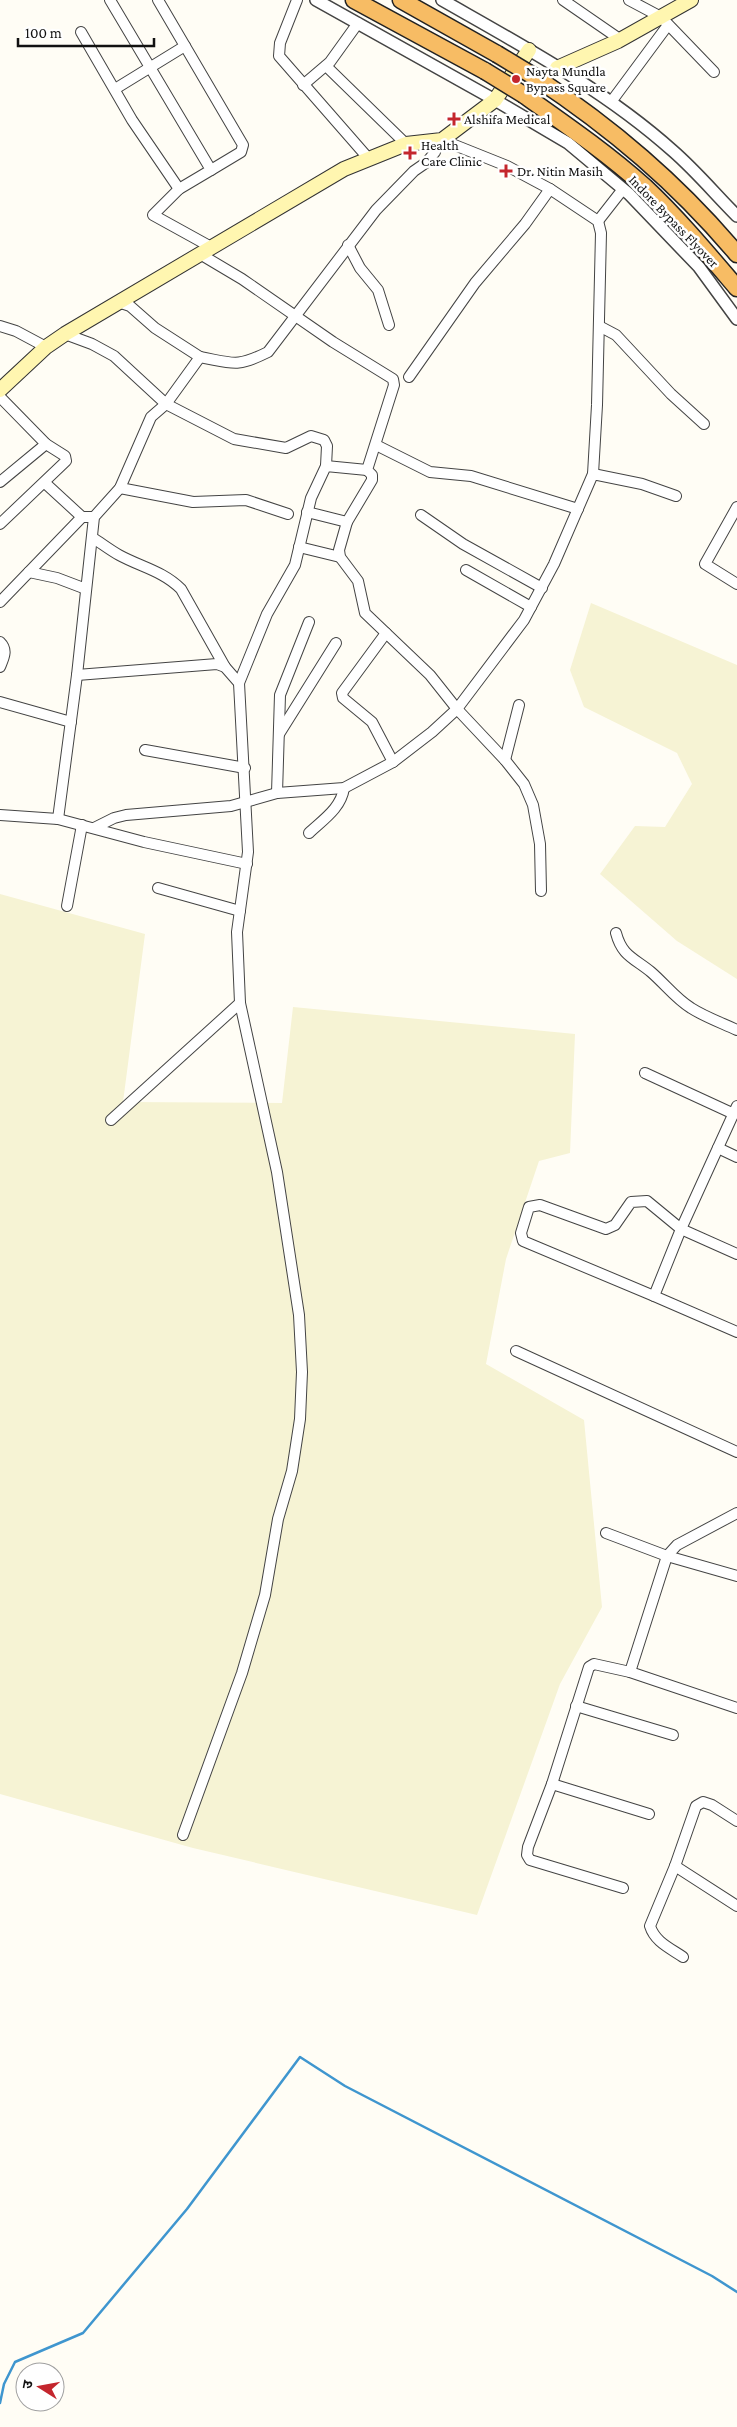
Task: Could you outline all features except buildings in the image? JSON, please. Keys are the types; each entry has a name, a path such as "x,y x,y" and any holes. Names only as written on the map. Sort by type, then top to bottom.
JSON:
{"highway":[{"name":"Indore Bypass Flyover","path":"354,0 485,71 589,141 645,187 700,244 737,288"},
{"name":"Indore Bypass Flyover","path":"401,0 535,77 599,120 656,168 709,221 737,254"}],"main road":[{"path":"558,68 664,21 691,0"},
{"path":"0,390 46,347 65,334 344,169 406,144 439,141 495,100 529,50"}],"street":[{"path":"110,0 211,170"},
{"path":"158,0 243,145 241,152 179,190 153,215 205,250 296,317 393,379 394,385 367,470"},
{"path":"297,0 280,43 279,56 370,159"},
{"path":"316,0 568,143 623,189 699,268 737,319"},
{"path":"442,0 529,50 610,102 673,151 737,216"},
{"path":"563,0 621,40"},
{"path":"629,0 664,21 714,72"},
{"path":"610,102 664,21"},
{"path":"303,85 326,66 358,23"},
{"path":"81,32 132,120 179,190"},
{"path":"115,89 185,46"},
{"path":"326,66 406,144"},
{"path":"94,828 114,818 126,815 231,806 277,793 344,788 393,762 432,732 457,709 498,656 542,588 593,474 601,233 598,221 550,189 507,166 439,141 435,152 428,162 414,171 383,203 348,245 268,352 247,363 229,364 200,357 155,328 130,306 118,302"},
{"path":"409,377 475,283 525,224 550,189"},
{"path":"598,221 623,189"},
{"path":"348,245 360,268 378,290 390,325"},
{"path":"0,326 16,331 46,347"},
{"path":"599,326 616,335 670,394 704,424"},
{"path":"65,334 92,344 114,356 166,404 200,423 240,441 286,448 314,436 326,443 326,466 318,479 307,512 295,565 268,614 239,683 247,801 248,864 236,932 240,1003 277,1172 299,1315 302,1372 300,1419 292,1471 278,1519 265,1595 242,1673 183,1835"},
{"path":"58,818 77,675 94,517 120,488 152,417 166,404 200,357"},
{"path":"0,397 46,444 65,456 66,461 0,524"},
{"path":"0,482 46,444"},
{"path":"376,445 430,472 471,476 578,508"},
{"path":"326,466 367,470 372,475 372,480 348,522 339,550 340,556 358,581 365,613 430,675 457,709 505,760 524,784 533,805 540,844 541,891"},
{"path":"593,474 642,484 676,496"},
{"path":"45,483 82,517 94,517"},
{"path":"120,488 193,502 246,500 288,514"},
{"path":"737,507 705,564 737,584"},
{"path":"307,512 348,522"},
{"path":"421,515 463,544 542,588"},
{"path":"0,602 82,517"},
{"path":"92,538 119,555 156,570 171,579 181,589 225,667 239,683"},
{"path":"299,548 340,556"},
{"path":"466,570 531,607"},
{"path":"29,572 57,578 86,589"},
{"path":"277,793 279,705 283,684 309,622"},
{"path":"386,633 342,694 343,698 372,722 393,762"},
{"path":"0,642 5,647 5,655 0,667"},
{"path":"278,735 336,643"},
{"path":"77,675 205,665 225,667"},
{"path":"0,702 71,722"},
{"path":"505,760 519,704"},
{"path":"145,750 245,768"},
{"path":"309,833 337,808 344,788"},
{"path":"0,815 58,818 248,864"},
{"path":"67,906 82,825"},
{"path":"158,888 240,911"},
{"path":"616,933 619,946 625,953 651,972 691,1008 737,1030"},
{"path":"110,1120 240,1003"},
{"path":"645,1073 735,1110 681,1229 654,1296"},
{"path":"718,1148 737,1157"},
{"path":"737,1254 681,1229 647,1201 639,1200 631,1202 615,1225 606,1229 540,1205 529,1207 521,1233 523,1241 737,1332"},
{"path":"516,1351 737,1452"},
{"path":"630,1672 667,1556 677,1545 737,1513"},
{"path":"606,1533 667,1556 737,1576"},
{"path":"623,1888 530,1860 527,1854 552,1784 589,1666 594,1664 630,1672 737,1708"},
{"path":"576,1706 673,1735"},
{"path":"552,1784 649,1814"},
{"path":"682,1957 652,1935 650,1926 675,1866 696,1806 703,1802 737,1820"},
{"path":"675,1866 737,1906"}],"shaded area":[{"path":"591,603 737,665 737,979 677,941 600,874 635,826 665,827 692,784 677,753 584,707 570,670"},
{"path":"0,894 145,934 123,1102 282,1103 293,1007 575,1034 570,1153 539,1161 506,1259 486,1364 584,1420 602,1607 560,1684 477,1915 193,1848 0,1794"}],"waterway":[{"path":"0,2403 4,2384 15,2362 83,2333 187,2209 300,2057 345,2086 712,2276 737,2292"}],"place":[{"name":"Nayta Mundla Bypass Square","path":"516,79"},
{"name":"Alshifa Medical","path":"454,119"},
{"name":"Health Care Clinic","path":"410,153"},
{"name":"Dr. Nitin Masih","path":"506,171"}]}
